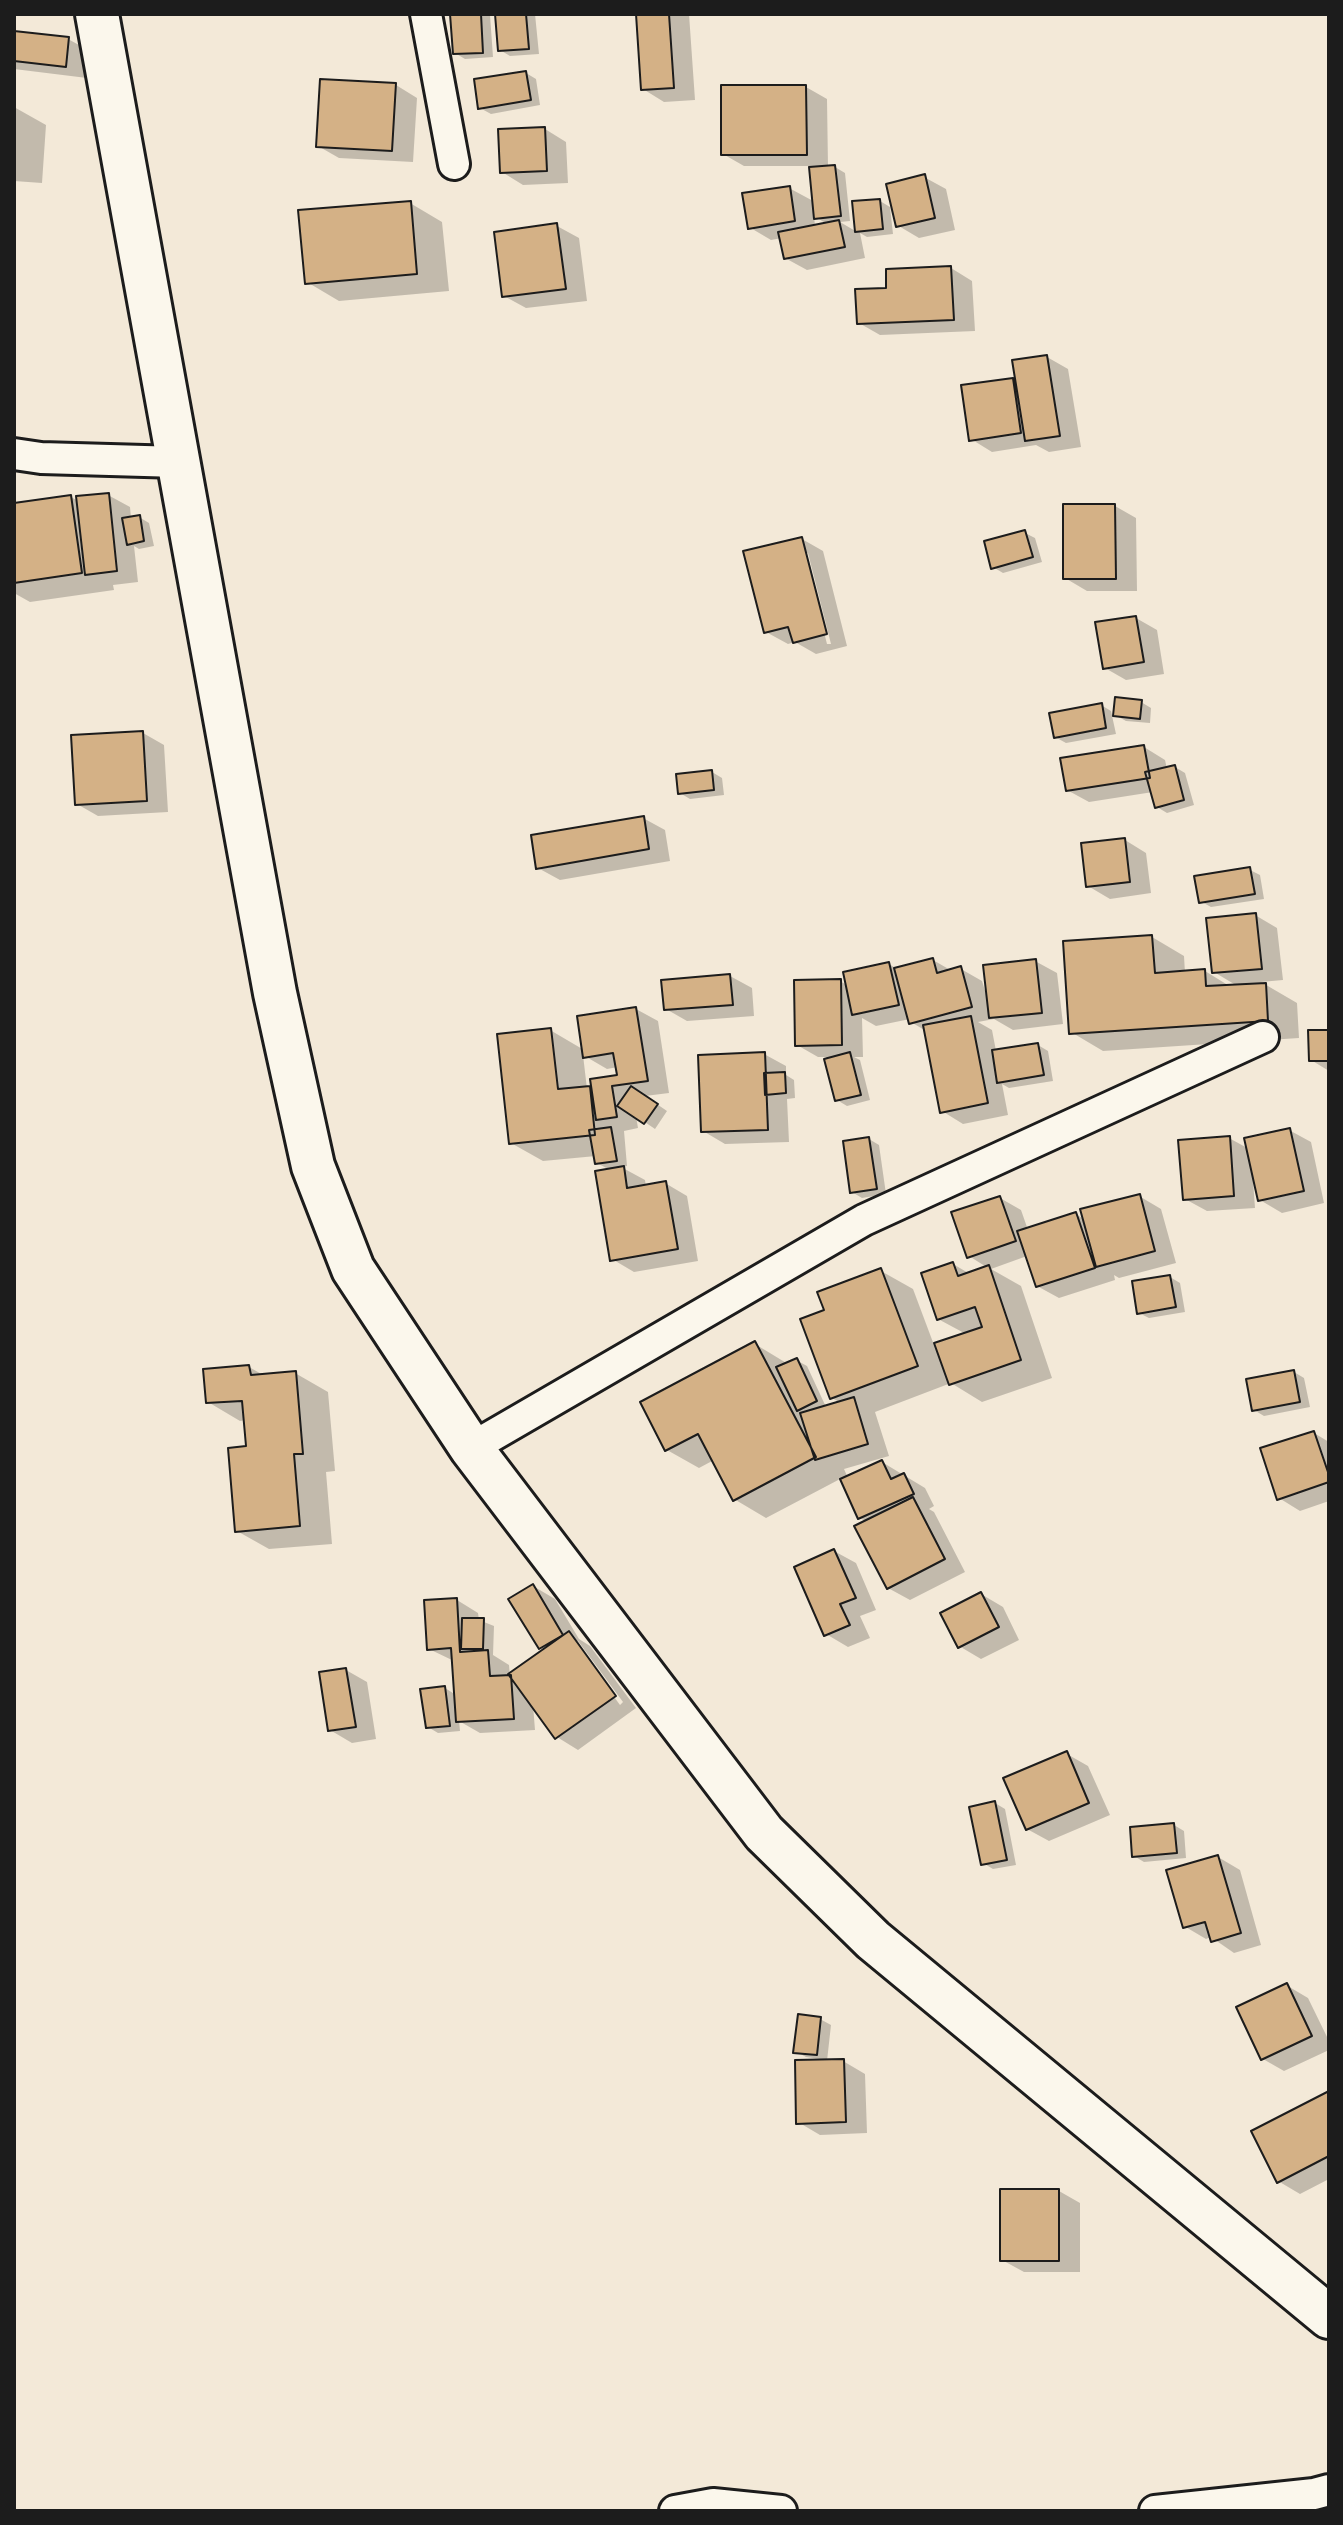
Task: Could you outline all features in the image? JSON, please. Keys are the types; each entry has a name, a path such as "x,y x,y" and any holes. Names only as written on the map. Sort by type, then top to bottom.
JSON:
{"main road":[{"path":"97,14 275,993 313,1166 353,1269 471,1448 764,1833 873,1940 1329,2317"}],"street":[{"path":"426,14 454,164"},
{"path":"14,454 41,458 179,462"},
{"path":"471,1448 864,1220 1263,1037"},
{"path":"1155,2511 1329,2490"},
{"path":"675,2511 713,2504 781,2511"}],"building":[{"path":"450,14 481,14 483,53 453,54"},
{"path":"495,14 526,14 529,49 498,51"},
{"path":"636,14 669,14 674,88 641,90"},
{"path":"14,31 69,37 66,67 14,61"},
{"path":"526,71 531,100 478,109 474,79"},
{"path":"320,79 396,83 392,151 316,147"},
{"path":"721,85 806,85 807,155 721,155"},
{"path":"545,127 547,171 500,173 498,129"},
{"path":"835,165 841,216 814,219 809,167"},
{"path":"925,174 935,218 896,227 886,184"},
{"path":"790,186 795,221 748,229 742,193"},
{"path":"880,199 883,229 855,232 852,201"},
{"path":"411,201 417,274 305,284 298,210"},
{"path":"839,220 845,247 784,259 778,232"},
{"path":"557,223 566,289 502,297 494,232"},
{"path":"951,266 954,320 857,324 855,289 886,288 886,269"},
{"path":"1047,355 1060,436 1025,441 1012,360"},
{"path":"1013,378 1021,433 969,441 961,385"},
{"path":"109,493 117,571 85,575 76,496"},
{"path":"71,495 82,573 14,583 14,503"},
{"path":"1063,504 1115,504 1116,579 1063,579"},
{"path":"140,515 144,541 127,545 122,518"},
{"path":"1025,530 1033,557 991,569 984,541"},
{"path":"802,537 827,634 793,643 788,627 764,633 743,551"},
{"path":"1136,616 1144,662 1103,669 1095,622"},
{"path":"1115,697 1142,700 1140,719 1113,716"},
{"path":"1102,703 1106,728 1054,738 1049,713"},
{"path":"143,731 147,801 75,805 71,735"},
{"path":"1144,745 1150,778 1066,791 1060,758"},
{"path":"1175,765 1184,800 1155,808 1145,772"},
{"path":"712,770 714,790 678,794 676,774"},
{"path":"644,816 649,849 536,869 531,835"},
{"path":"1125,838 1130,882 1086,887 1081,843"},
{"path":"1250,867 1255,894 1199,903 1194,876"},
{"path":"1256,913 1262,969 1212,973 1206,918"},
{"path":"1152,935 1155,973 1205,969 1206,986 1266,983 1268,1021 1069,1034 1063,941"},
{"path":"933,958 937,973 961,966 972,1007 909,1024 894,968"},
{"path":"1036,959 1042,1013 989,1018 983,965"},
{"path":"889,962 899,1005 852,1015 843,972"},
{"path":"730,974 733,1005 664,1010 661,980"},
{"path":"841,979 842,1045 795,1046 794,980"},
{"path":"636,1007 648,1081 612,1086 617,1117 596,1120 590,1079 617,1075 613,1053 583,1058 577,1016"},
{"path":"971,1016 988,1103 940,1113 923,1025"},
{"path":"551,1028 558,1089 590,1086 595,1135 509,1144 497,1034"},
{"path":"1308,1030 1329,1030 1329,1061 1309,1061"},
{"path":"1038,1043 1044,1075 997,1083 992,1050"},
{"path":"765,1052 768,1130 701,1132 698,1055"},
{"path":"850,1052 861,1095 835,1101 824,1059"},
{"path":"785,1072 786,1093 765,1095 764,1073"},
{"path":"631,1086 658,1104 644,1124 617,1106"},
{"path":"611,1127 617,1161 595,1164 589,1130"},
{"path":"1290,1128 1304,1191 1258,1201 1244,1138"},
{"path":"1230,1136 1234,1196 1183,1200 1178,1140"},
{"path":"869,1137 877,1189 850,1193 843,1141"},
{"path":"624,1166 627,1188 666,1181 678,1249 610,1261 595,1171"},
{"path":"1140,1194 1155,1251 1096,1267 1080,1209"},
{"path":"1000,1196 1016,1241 967,1258 951,1212"},
{"path":"1076,1212 1095,1268 1036,1287 1017,1231"},
{"path":"953,1262 958,1276 989,1265 1021,1360 949,1385 934,1343 982,1327 975,1307 937,1320 921,1273"},
{"path":"881,1268 918,1366 830,1399 800,1319 824,1310 817,1292"},
{"path":"1170,1275 1176,1307 1137,1314 1132,1281"},
{"path":"755,1341 816,1457 733,1501 698,1434 665,1451 640,1402"},
{"path":"797,1358 817,1401 797,1411 776,1367"},
{"path":"249,1365 251,1375 296,1371 303,1454 294,1454 300,1526 235,1532 228,1448 246,1446 242,1401 206,1403 203,1369"},
{"path":"1294,1370 1300,1402 1252,1411 1246,1379"},
{"path":"854,1397 868,1444 815,1460 800,1413"},
{"path":"1314,1431 1329,1482 1277,1500 1260,1448"},
{"path":"882,1460 891,1479 904,1473 914,1494 858,1519 840,1479"},
{"path":"913,1497 945,1559 887,1589 854,1526"},
{"path":"834,1549 856,1598 840,1604 850,1625 824,1636 794,1567"},
{"path":"533,1584 563,1635 539,1649 508,1599"},
{"path":"981,1592 999,1627 958,1648 940,1613"},
{"path":"457,1598 460,1652 488,1650 490,1676 511,1675 514,1719 456,1722 451,1648 427,1650 424,1600"},
{"path":"462,1618 484,1618 483,1649 461,1649"},
{"path":"569,1631 616,1696 555,1739 508,1674"},
{"path":"346,1668 356,1727 328,1731 319,1672"},
{"path":"445,1686 450,1726 426,1728 420,1689"},
{"path":"1067,1751 1089,1803 1026,1830 1003,1778"},
{"path":"995,1801 1007,1860 981,1865 969,1807"},
{"path":"1174,1823 1177,1853 1132,1857 1130,1827"},
{"path":"1218,1855 1241,1933 1211,1942 1205,1922 1183,1928 1166,1870"},
{"path":"1287,1983 1312,2036 1261,2060 1236,2007"},
{"path":"798,2014 821,2017 817,2055 793,2053"},
{"path":"844,2059 846,2122 796,2124 795,2060"},
{"path":"1329,2091 1329,2156 1277,2183 1251,2131"},
{"path":"1000,2189 1059,2189 1059,2261 1000,2261"}]}
